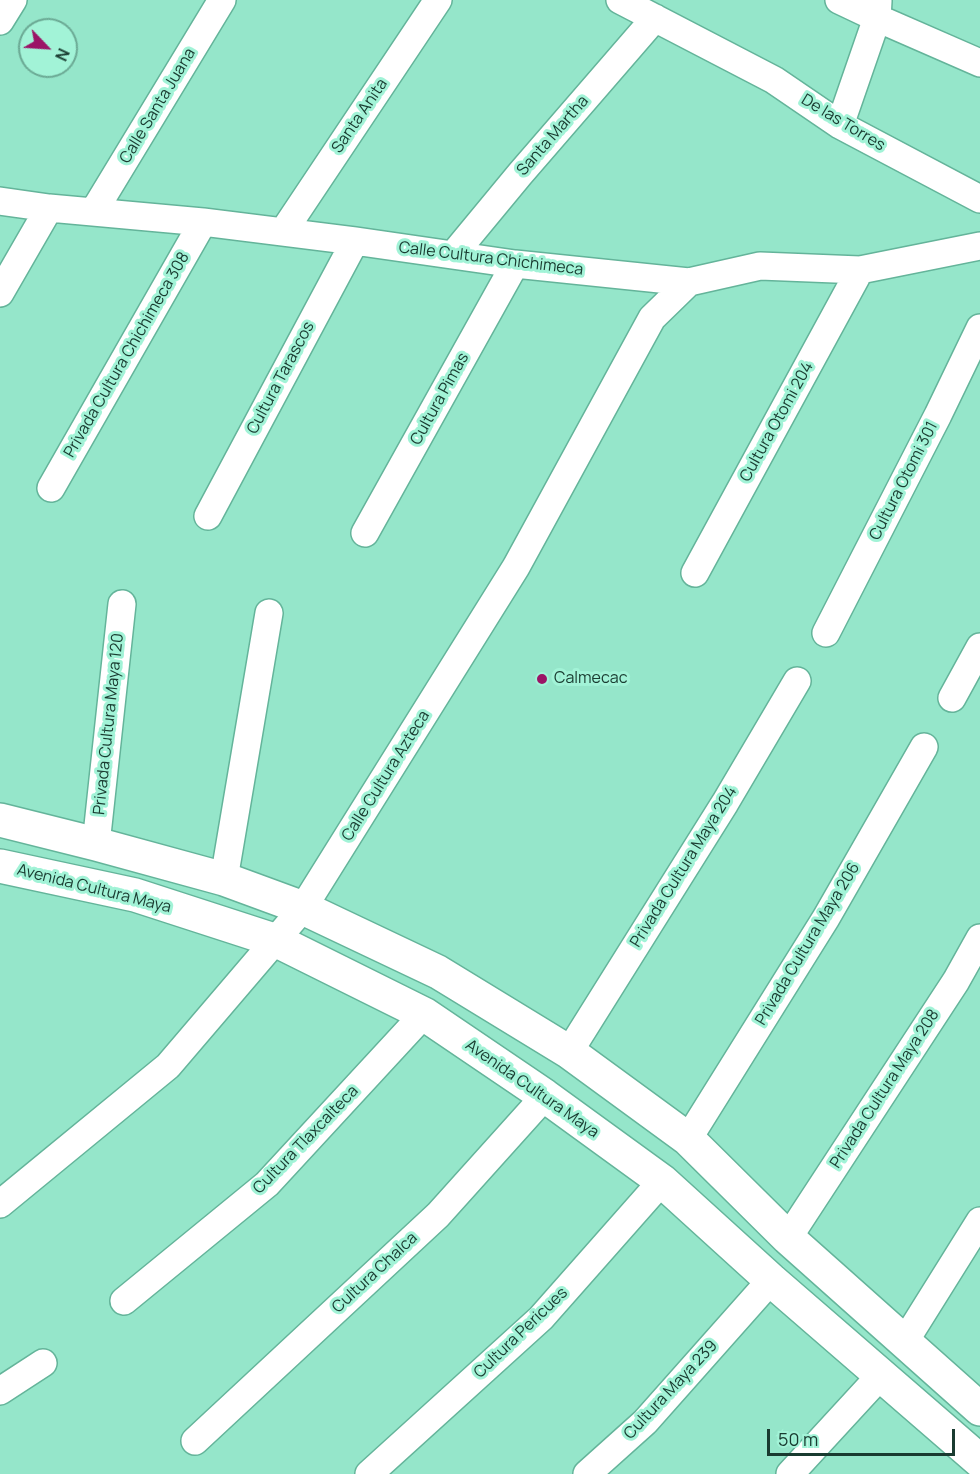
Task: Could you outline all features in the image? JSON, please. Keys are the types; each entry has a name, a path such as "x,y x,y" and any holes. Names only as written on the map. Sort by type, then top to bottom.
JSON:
{"street":[{"path":"0,21 13,0"},
{"name":"Calle Santa Juana","path":"94,211 222,0"},
{"name":"Santa Anita","path":"283,232 438,0"},
{"name":"De las Torres","path":"620,0 774,80 840,124 980,199"},
{"path":"839,0 878,9 980,63"},
{"path":"840,124 878,9"},
{"name":"Santa Martha","path":"453,255 655,18"},
{"name":"Calle Cultura Chichimeca","path":"0,201 49,208 202,222 515,264 689,282 760,266 860,270 980,246"},
{"path":"0,293 49,208"},
{"name":"Privada Cultura Chichimeca 308","path":"51,488 202,222"},
{"name":"Cultura Tarascos","path":"208,516 355,241"},
{"name":"Cultura Pimas","path":"365,533 515,264"},
{"name":"Cultura Otomi 204","path":"695,573 860,270"},
{"name":"Calle Cultura Azteca","path":"0,1204 168,1066 303,908 516,567 652,318 689,282"},
{"name":"Cultura Otomi 301","path":"826,633 980,328"},
{"name":"Privada Cultura Maya 120","path":"96,844 122,603"},
{"path":"224,879 269,614"},
{"path":"952,698 980,647"},
{"name":"Privada Cultura Maya 204","path":"569,1052 725,803 797,681"},
{"name":"Privada Cultura Maya 206","path":"688,1139 826,918 924,747"},
{"path":"0,820 224,879 303,908 438,972 569,1052 688,1139 788,1238 980,1409"},
{"name":"Avenida Cultura Maya","path":"0,866 135,895 277,941 424,1014 545,1096 662,1181 761,1292 881,1375 980,1461"},
{"name":"Privada Cultura Maya 208","path":"788,1238 956,981 980,938"},
{"name":"Cultura Tlaxcalteca","path":"124,1301 267,1184 424,1014"},
{"name":"Cultura Chalca","path":"195,1441 438,1215 545,1096"},
{"name":"Cultura Pericues","path":"369,1474 541,1318 662,1181"},
{"path":"905,1341 980,1221"},
{"name":"Cultura Maya 239","path":"587,1474 645,1422 761,1292"},
{"path":"0,1391 43,1363"},
{"path":"790,1474 881,1375"}],"place":[{"name":"Calmecac","path":"542,679"}]}
